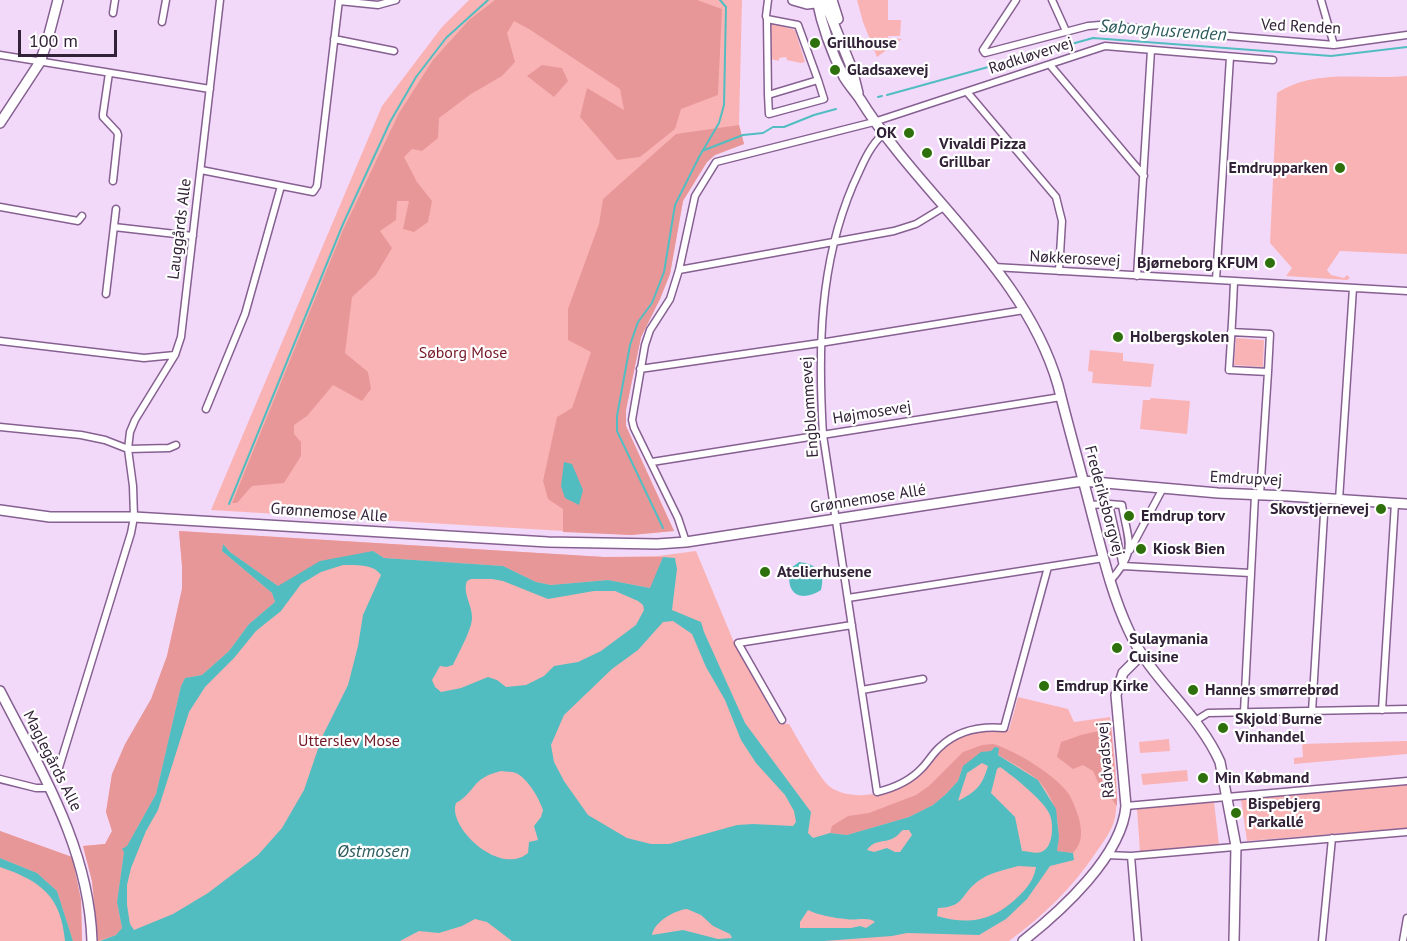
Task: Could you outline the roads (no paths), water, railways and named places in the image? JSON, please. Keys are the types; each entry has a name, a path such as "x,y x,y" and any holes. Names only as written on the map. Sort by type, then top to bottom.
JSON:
{"street":[{"path":"0,123 40,62 58,0"},
{"path":"113,13 115,0"},
{"path":"162,22 166,0"},
{"name":"Lauggårds Alle","path":"57,774 131,533 134,517 128,448 130,432 175,355 181,337 220,0"},
{"path":"201,170 313,192 317,186 339,0 378,5 396,0"},
{"path":"767,19 798,25 824,99 769,114 766,16 768,0"},
{"path":"793,0 823,1"},
{"name":"Ved Renden","path":"1016,0 983,50 985,53 1066,31 1100,25 1334,45 1407,35"},
{"path":"1052,0 1066,31"},
{"path":"1321,0 1334,45"},
{"name":"Frederiksborgvej","path":"823,1 847,45 849,62 861,101"},
{"name":"Frederiksborgvej","path":"823,1 826,34 845,78 883,134 994,267 1040,337 1051,363 1110,581 1128,631 1141,656 1195,721 1220,762 1236,846 1234,941"},
{"path":"334,39 394,51"},
{"name":"Rødkløvervej","path":"680,270 695,196 716,162 874,122 1105,46 1273,60"},
{"path":"1137,276 1151,50"},
{"path":"0,55 210,89"},
{"path":"1216,280 1230,57"},
{"path":"1050,65 1144,176"},
{"path":"109,73 103,117 118,135 112,181"},
{"path":"768,95 818,80"},
{"path":"967,92 1056,197 1062,221 1059,271"},
{"name":"Engblommevej","path":"883,134 873,143 867,153 848,198 834,243 823,294 820,343 823,435 878,792 909,779 921,769 939,747 961,733 974,728 1005,728 1048,567"},
{"path":"206,409 245,314 281,186"},
{"path":"0,207 78,221 82,216"},
{"path":"686,542 678,518 632,420 645,345 650,330 670,299 680,270 834,243 911,226 944,207"},
{"path":"106,294 116,209"},
{"path":"114,227 193,236"},
{"name":"Nøkkerosevej","path":"994,267 1407,291"},
{"path":"1234,281 1229,370 1268,372"},
{"path":"1339,500 1353,288"},
{"path":"640,369 1024,310"},
{"path":"1231,332 1270,334 1251,573 1244,712"},
{"path":"0,341 144,358 175,355"},
{"name":"Højmosevej","path":"652,462 1061,397"},
{"path":"0,427 81,435 128,448 169,448 176,445"},
{"name":"Emdrupvej","path":"1083,481 1407,504"},
{"name":"Grønnemose Allé","path":"657,544 686,542 1083,481"},
{"path":"1110,581 1123,566 1163,488"},
{"path":"1312,712 1325,498"},
{"path":"1382,710 1395,503"},
{"path":"1109,504 1123,566"},
{"path":"1090,505 1122,505 1130,551"},
{"name":"Grønnemose Alle","path":"0,510 53,517 134,517 548,542 657,544"},
{"path":"848,598 1104,558"},
{"path":"1123,566 1251,573"},
{"path":"782,720 738,643 852,625"},
{"name":"Rådvadsvej","path":"1024,941 1058,913 1084,884 1106,855 1121,829 1126,806 1116,695 1123,674 1141,656"},
{"path":"862,690 923,679"},
{"name":"Maglegårds Alle","path":"0,691 50,788 75,846 86,887 92,939"},
{"path":"1195,721 1208,713 1407,709"},
{"path":"0,779 36,788 50,788"},
{"path":"1126,806 1407,781"},
{"path":"1106,855 1131,856 1407,832"},
{"path":"1322,941 1332,838"},
{"path":"1131,856 1138,941"},
{"path":"1403,941 1407,918"}],"water":[{"path":"564,462 572,464 583,490 579,505 565,498 561,486"},
{"name":"Østmosen","path":"223,544 230,552 278,586 320,561 373,551 384,558 503,566 536,582 551,585 608,580 650,588 663,557 675,558 677,569 672,610 701,622 745,723 811,812 808,833 813,838 830,833 847,835 909,817 933,805 958,781 963,766 981,752 991,751 995,747 999,748 998,755 1038,780 1056,809 1059,837 1057,851 1073,853 1074,860 1050,866 1027,899 1006,919 979,935 907,933 824,941 512,941 487,922 475,919 462,926 439,933 419,931 400,941 100,941 116,935 122,928 117,902 124,852 122,849 127,846 156,794 181,686 185,678 202,675 229,651 249,624 275,602 272,593 222,551","holes":["343,565 369,567 381,575 363,615 348,685 322,737 304,790 282,828 258,855 208,893 173,914 134,930 130,924 127,905 127,885 131,868 146,831 158,810 189,712 205,687 234,658 256,631 281,611 301,584 321,572","471,579 492,579 503,581 548,599 594,591 615,591 638,601 643,605 644,610 636,625 601,651 578,662 554,666 544,676 526,685 506,687 488,677 461,688 441,692 432,680 440,666 453,665 471,624 472,614 467,581","673,621 692,634 706,667 725,700 741,740 756,763 785,795 794,811 796,822 793,826 737,825 669,844 651,844 627,838 588,815 564,781 554,762 551,745 564,715 612,669 638,650 663,622","982,763 988,766 974,791 958,801 967,773","1000,767 1034,795 1049,813 1052,834 1045,850 1037,853 1022,851 1015,817 991,793 997,769","501,771 516,773 529,784 543,810 534,826 538,840 529,842 528,853 516,859 504,859 478,846 467,836 455,813 456,803 484,777","903,830 909,830 912,835 900,852 887,848 874,852 867,850 877,842 897,836","1018,866 1036,867 1026,889 1011,903 992,915 972,920 937,916 938,908 958,903 981,879","687,909 701,915 713,926 730,934 732,938 718,939 683,930 652,935 661,921 671,914","808,910 831,917 869,919 875,922 866,928 860,926 800,928 800,922"]},
{"path":"799,562 818,570 822,578 821,590 806,596 795,593 789,576 791,568"},
{"path":"0,858 37,873 57,891 73,941 65,941 59,912 46,892 27,878 0,867"}],"waterway":[{"path":"229,504 343,224 390,122 416,77 446,38 488,0"},
{"path":"663,528 617,431 617,416 630,345 638,322 652,303 664,272 675,205 719,123 724,105 726,7 720,0"},
{"name":"Søborghusrenden","path":"887,95 1093,38 1331,56 1407,47"},
{"name":"Søborghusrenden","path":"878,97 882,96"},
{"name":"Søborghusrenden","path":"702,151 743,135 763,133 773,127 784,127 836,109"}],"place":[{"name":"Grillhouse","path":"815,43"},
{"name":"Gladsaxevej","path":"835,70"},
{"name":"OK","path":"909,133"},
{"name":"Vivaldi Pizza Grillbar","path":"927,153"},
{"name":"Emdrupparken","path":"1340,168"},
{"name":"Bjørneborg KFUM","path":"1270,263"},
{"name":"Holbergskolen","path":"1118,337"},
{"name":"Skovstjernevej","path":"1381,509"},
{"name":"Emdrup torv","path":"1129,516"},
{"name":"Kiosk Bien","path":"1141,549"},
{"name":"Atelierhusene","path":"765,572"},
{"name":"Sulaymania Cuisine","path":"1117,648"},
{"name":"Emdrup Kirke","path":"1044,686"},
{"name":"Hannes smørrebrød","path":"1193,690"},
{"name":"Skjold Burne Vinhandel","path":"1223,728"},
{"name":"Min Købmand","path":"1203,778"},
{"name":"Bispebjerg Parkallé","path":"1236,813"}],"park label":[{"name":"Søborg Mose","path":"463,353"},
{"name":"Utterslev Mose","path":"349,741"}]}
